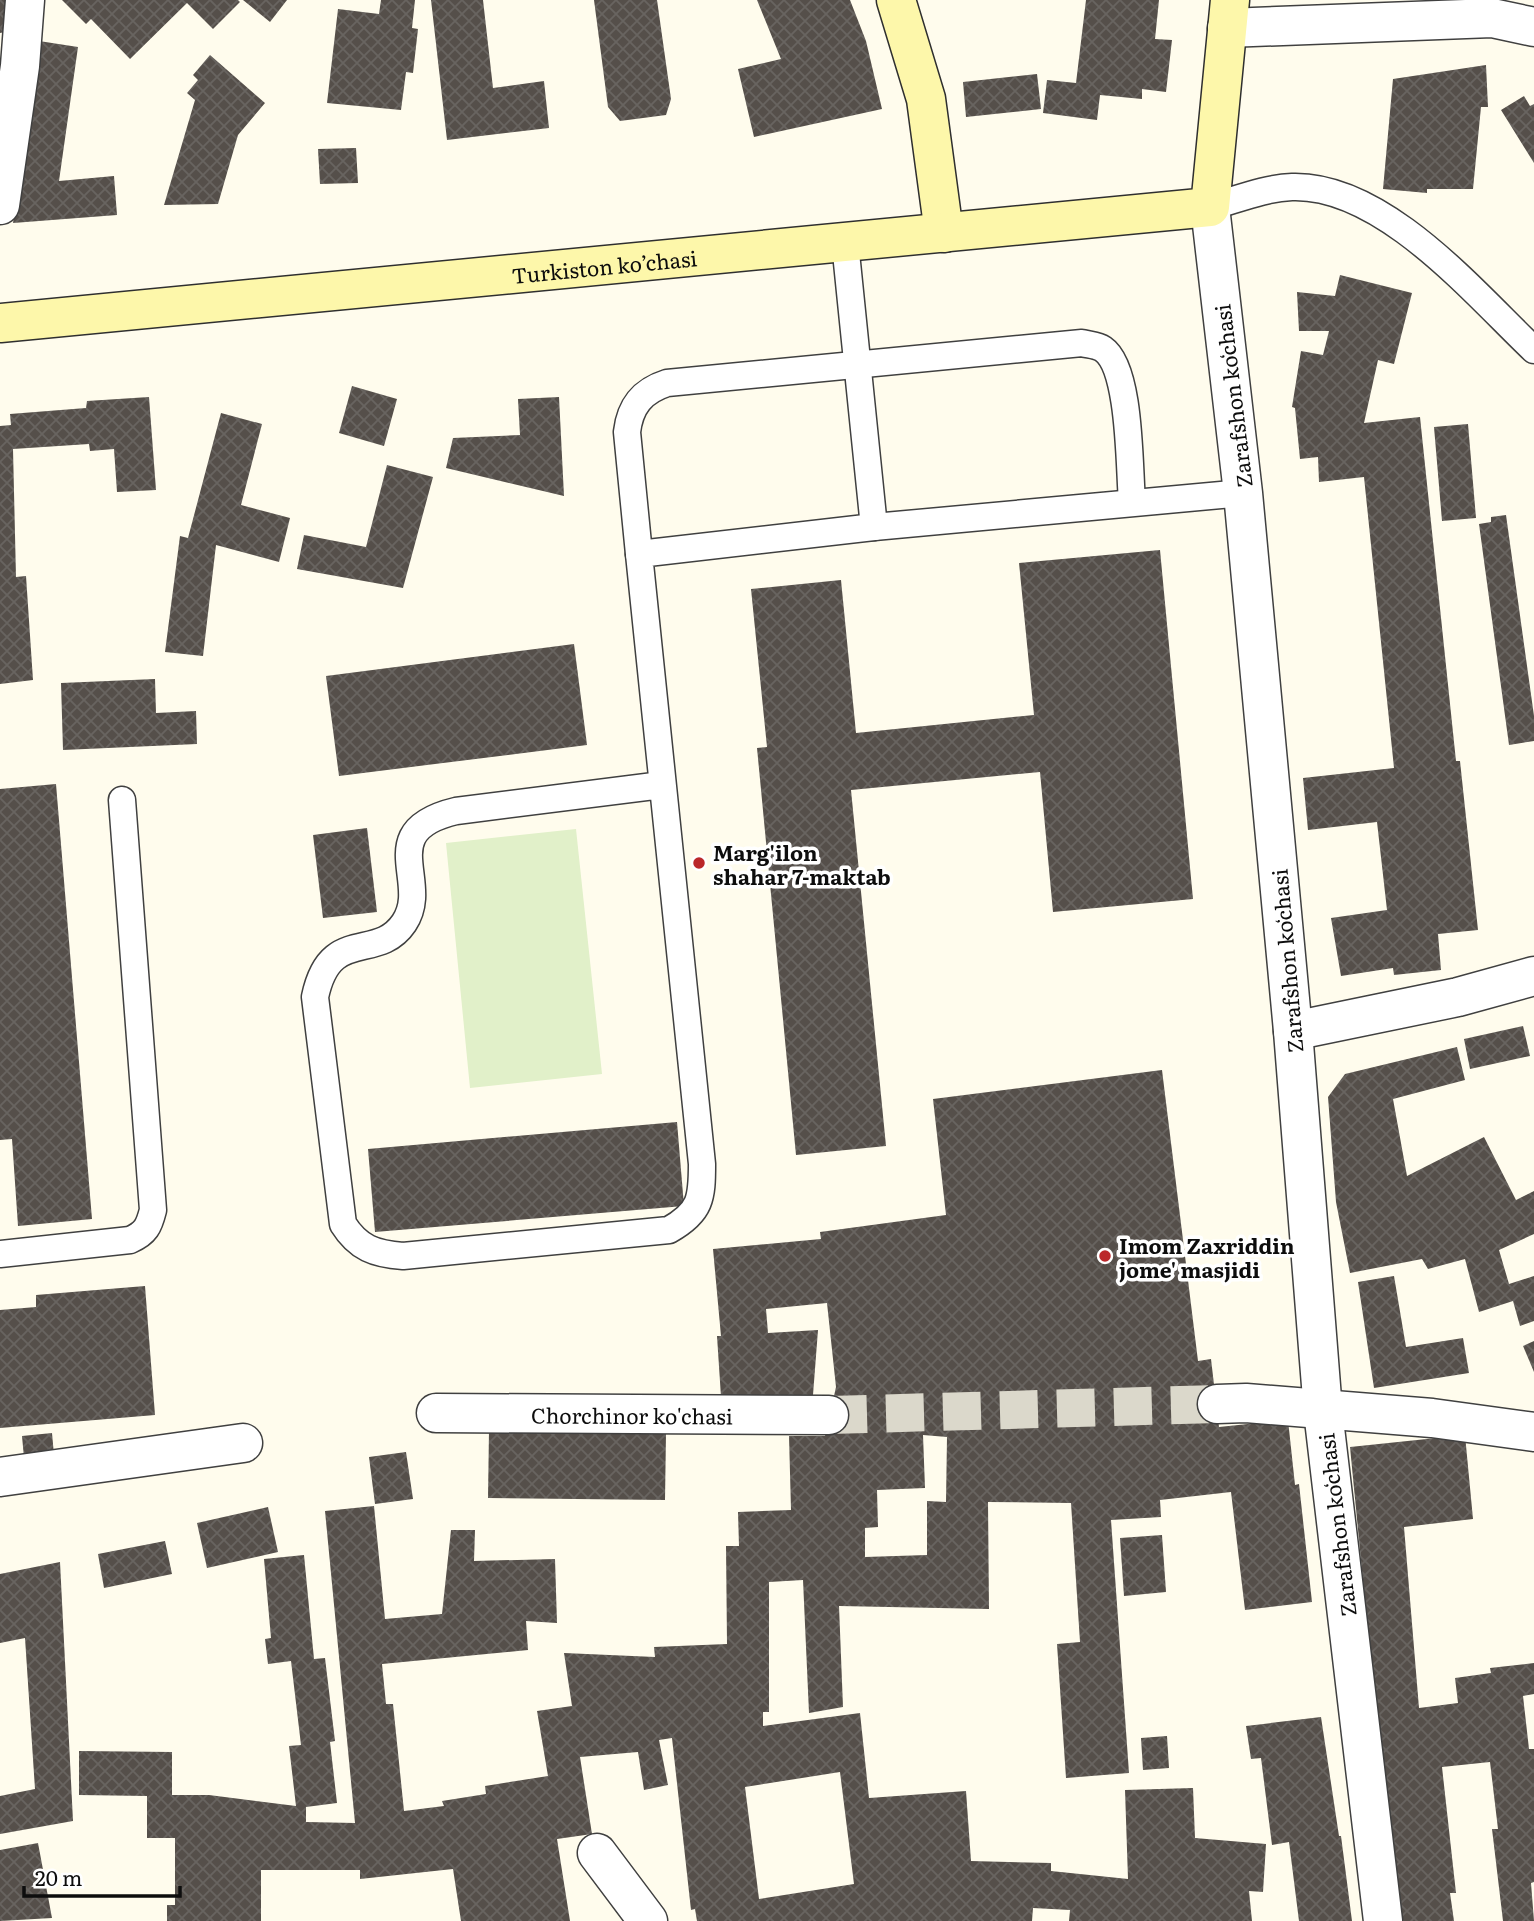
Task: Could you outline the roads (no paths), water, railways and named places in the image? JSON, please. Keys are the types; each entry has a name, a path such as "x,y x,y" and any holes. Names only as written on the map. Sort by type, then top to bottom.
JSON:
{"main road":[{"path":"896,0 926,99 944,233"},
{"name":"Zarafshon koʻchasi","path":"1210,207 1228,14"},
{"name":"Turkiston ko’chasi","path":"0,323 1210,207"}],"street":[{"path":"0,205 20,66 25,0"},
{"path":"1228,14 1492,18 1534,27"},
{"name":"Zarafshon koʻchasi","path":"1210,207 1243,493 1293,1031 1323,1411 1383,1921"},
{"path":"1293,1031 1458,997 1534,976"},
{"path":"1217,1404 1246,1403 1432,1418 1534,1432"},
{"name":"Chorchinor ko'chasi","path":"436,1413 830,1415"},
{"path":"0,1477 243,1443"},
{"path":"597,1853 648,1921"}],"lane":[{"path":"1210,207 1262,192 1293,187 1340,196 1400,228 1428,250 1534,350"},
{"path":"845,243 874,527"},
{"path":"662,785 456,811 429,820 411,841 408,856 409,914 402,926 383,940 345,949 324,968 314,997 343,1224 353,1239 365,1248 381,1254 403,1256 669,1230 696,1209 702,1191 702,1164 627,432 629,418 643,395 667,383 1082,343 1103,349 1118,372 1123,391 1132,501"},
{"path":"639,554 874,527 1132,501 1243,493"},
{"path":"0,1254 130,1240 141,1235 150,1226 153,1210 122,800"}],"tunnel":[{"path":"829,1415 1217,1404"}],"place":[{"name":"Marg'ilon shahar 7-maktab","path":"699,863"},
{"name":"Imom Zaxriddin jome' masjidi","path":"1105,1256"}]}
